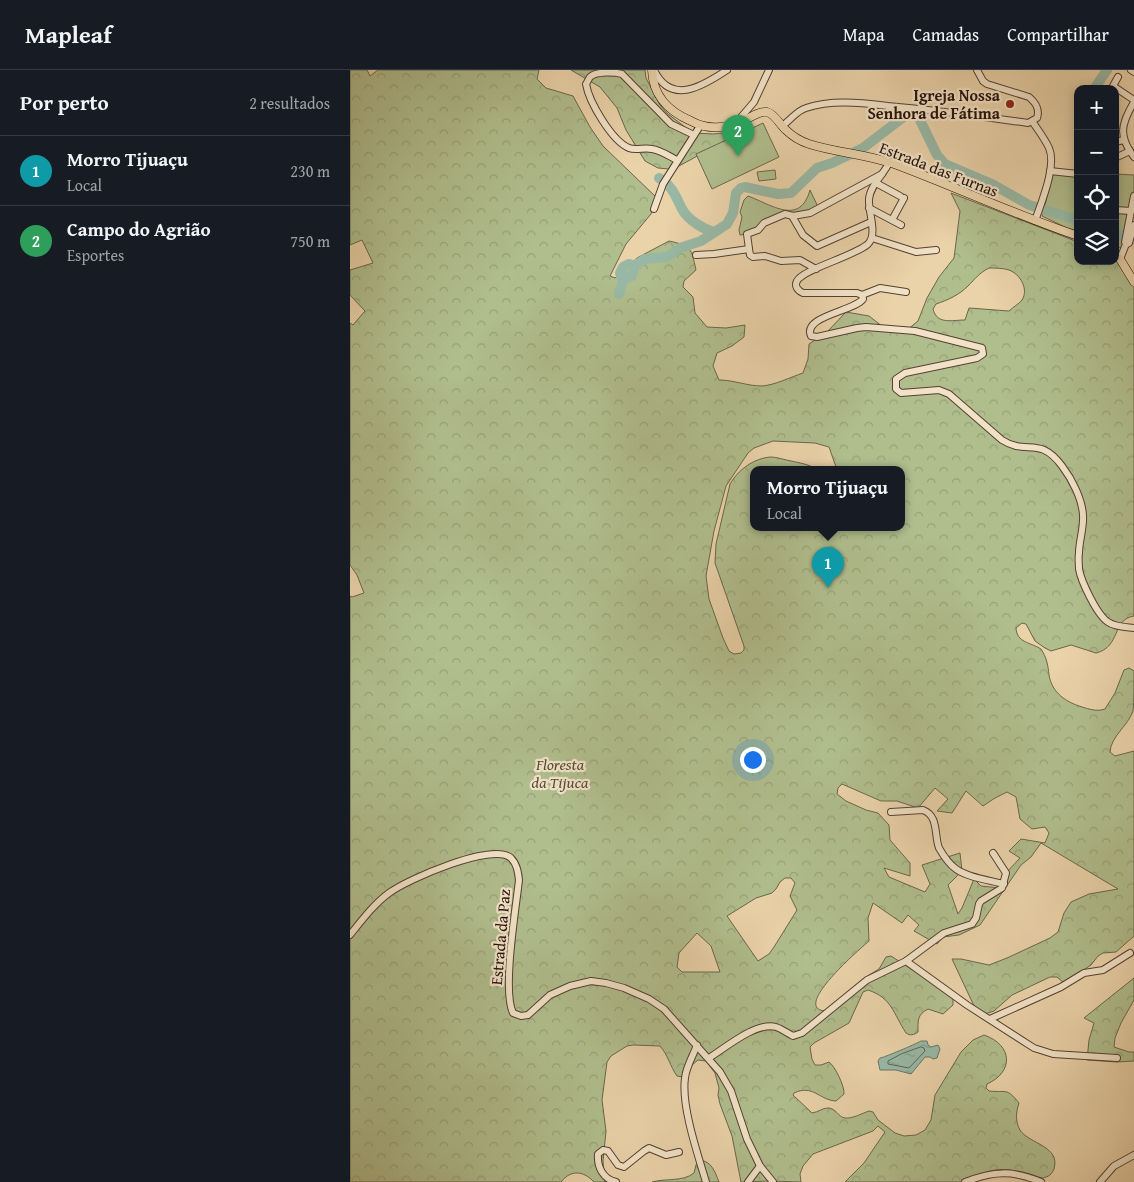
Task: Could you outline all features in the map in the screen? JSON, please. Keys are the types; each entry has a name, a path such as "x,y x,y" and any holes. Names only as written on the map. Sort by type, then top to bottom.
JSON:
{"main road":[{"name":"Estrada das Furnas","path":"653,70 653,85 665,102 678,114 700,126 722,128 764,112 772,115 791,135 807,143 889,163 1036,217 1074,234"},
{"path":"1119,259 1134,282"}],"street":[{"path":"653,70 664,85 672,90 679,91 701,85 727,70"},
{"path":"735,124 754,102 769,70"},
{"path":"782,126 798,111 805,108 821,104 841,103 886,105 953,112 1028,123 1037,118 1039,112 1034,101 1022,94 987,84 983,81 977,70"},
{"path":"677,160 652,148 635,149 624,144 605,123 592,102 586,84 589,77 605,73 622,74 672,124 694,135"},
{"path":"1118,77 1113,85 1134,101 1122,133 1132,154 1119,157"},
{"path":"1032,122 1052,156 1043,198 1036,217"},
{"path":"654,209 664,181 700,126"},
{"path":"1119,141 1124,140"},
{"path":"889,163 869,197 872,238 870,242 862,248 816,268 797,279 796,286 799,291 807,293 857,293 862,295 880,288 906,292"},
{"path":"1050,171 1074,174"},
{"path":"816,268 800,260 782,261 764,256 753,257 746,234 758,230 764,223 785,214 792,216 810,213 819,209 883,173"},
{"path":"876,183 902,197 892,220"},
{"path":"1127,240 1134,196"},
{"path":"869,208 901,225"},
{"path":"1119,210 1131,212"},
{"path":"792,216 803,235 817,246 871,222"},
{"path":"1119,255 1134,225"},
{"path":"872,238 916,252 936,250"},
{"path":"696,255 749,249"},
{"path":"862,295 860,302 829,314 812,325 809,329 811,336 817,337 866,327 915,331 982,348 983,354 977,358 905,373 896,379 896,389 902,393 939,390 949,394 976,419 1012,446 1039,447 1046,450 1063,466 1080,502 1083,516 1079,570 1085,587 1104,619 1114,625 1134,628"},
{"path":"891,812 923,810 927,812 934,821 939,847 953,866 969,875 1004,884"},
{"path":"709,1058 753,1030 765,1026 775,1027 793,1036 802,1033 868,980 906,961 944,933 972,924 976,918 981,901 1001,889 1004,884 1006,874 993,853"},
{"name":"Estrada da Paz","path":"350,935 370,910 390,892 415,878 479,856 504,854 512,859 518,868 520,880 510,953 509,999 513,1013 524,1016 550,995 570,986 591,981 624,988 649,999 664,1009 709,1058 731,1090 748,1140 760,1166 773,1182"},
{"path":"990,1019 1061,987 1084,973 1103,970 1130,953"},
{"path":"906,961 1034,1048 1044,1052 1117,1058"},
{"path":"697,1045 684,1084 688,1119 706,1182"},
{"path":"616,1182 607,1178 600,1167 598,1154 603,1150 608,1151 618,1165 624,1166 649,1148 666,1155 679,1152"},
{"path":"1100,1182 1114,1166 1134,1155"},
{"path":"748,1182 760,1166"},
{"path":"965,1182 981,1176 1005,1172 1022,1175 1041,1182"}],"green space":[{"name":"Floresta da Tijuca","path":"350,70 367,70 370,76 378,70 539,70 537,79 546,88 573,96 603,146 657,198 651,214 626,244 610,276 615,278 637,258 669,241 682,245 691,252 696,270 684,281 683,287 693,297 695,313 707,327 726,328 745,325 744,337 732,346 717,353 713,366 719,380 762,386 778,383 803,373 808,359 809,344 827,332 846,312 869,316 887,330 907,330 918,321 927,298 939,277 954,258 960,211 951,193 1074,240 1074,265 1119,265 1119,261 1134,281 1134,616 1122,622 1109,645 1104,650 1096,653 1071,645 1051,651 1035,641 1026,624 1022,623 1016,628 1021,639 1041,649 1047,662 1053,687 1061,696 1076,705 1093,710 1105,709 1115,693 1124,670 1129,668 1134,671 1133,711 1113,741 1110,752 1115,756 1134,751 1134,936 1116,952 1103,953 1098,956 1091,965 1064,983 1057,977 1050,977 1012,995 994,1011 985,1014 975,1008 952,959 989,965 1007,958 1050,938 1058,932 1064,913 1071,902 1089,894 1118,889 1041,843 1031,857 1021,865 980,925 959,935 943,937 937,944 914,931 919,925 908,915 902,923 873,903 868,918 869,941 843,965 822,989 816,1000 817,1007 825,1011 864,978 879,969 886,957 891,956 953,996 953,1005 943,1014 928,1009 924,1011 919,1018 918,1032 910,1035 906,1033 891,1007 882,997 868,990 863,992 849,1023 810,1047 815,1065 829,1062 834,1068 841,1082 844,1094 836,1101 806,1090 794,1093 793,1095 812,1113 828,1108 848,1118 869,1111 873,1112 878,1120 895,1133 904,1136 916,1135 925,1130 931,1120 935,1095 961,1052 973,1040 984,1035 994,1039 1000,1045 1005,1052 1006,1059 1006,1066 1002,1073 987,1084 986,1088 989,1091 1009,1093 1019,1103 1016,1116 1020,1130 1024,1135 1049,1150 1053,1155 1055,1161 1054,1169 1050,1175 1042,1178 1011,1170 994,1170 963,1182 845,1182 864,1163 885,1132 878,1126 873,1131 813,1154 803,1166 800,1174 801,1182 741,1182 732,1136 720,1104 719,1088 715,1073 706,1061 698,1060 683,1077 677,1076 660,1046 633,1045 627,1046 611,1056 607,1062 602,1100 606,1131 603,1161 605,1182 594,1182 582,1174 573,1173 561,1182 350,1182 350,596 364,593 357,575 350,565 350,323 353,325 365,311 350,295 350,270 373,263 362,240 350,245","holes":["989,268 1004,269 1017,275 1024,287 1022,300 1009,311 969,308 965,320 941,320 935,314 933,309 936,304 961,292","773,441 815,443 829,447 836,466 905,466 905,531 750,531 750,466 810,466 771,457 753,462 747,466 737,474 730,484 716,544 715,563 744,646 744,650 741,653 734,654 729,651 723,638 709,599 706,576 714,531 726,486 748,453 754,448","842,784 881,801 897,801 918,808 935,788 948,799 937,811 952,813 966,791 983,806 1007,792 1016,797 1020,819 1032,829 1045,827 1049,833 1045,843 1021,839 1009,851 1020,858 1005,874 1001,888 981,886 974,879 958,914 948,885 962,871 960,853 922,865 930,884 925,892 889,877 884,868 910,876 910,863 890,840 889,825 878,813 846,801 837,794 838,788","785,878 791,878 795,883 790,896 797,910 769,954 758,961 727,916 756,898 772,893","697,933 711,946 720,972 682,972 677,967 679,953"]},
{"path":"571,70 645,70 646,78 660,105 668,114 693,133 713,134 732,132 741,128 747,129 679,166 669,169 658,168 645,161 626,130 617,108 600,87"},
{"path":"763,123 779,157 712,189 696,154"},
{"path":"775,170 776,179 759,181 757,172"},
{"path":"1053,174 1074,177 1074,230 1042,216"},
{"path":"1119,174 1134,175 1134,190 1122,248 1119,248"},
{"path":"810,190 819,209 788,214 747,234 740,235 739,230 742,217 740,212 744,200 748,196 776,208 792,210 799,207 805,201"},
{"path":"1134,978 1134,1000 1121,1023 1115,1038 1114,1047 1134,1052 1134,1061 1087,1060 1089,1040 1094,1023 1084,1018"},
{"path":"699,1160 710,1165 719,1182 652,1182 690,1176 694,1173"}],"water":[{"path":"921,1041 927,1041 931,1047 938,1045 940,1049 937,1058 925,1057 911,1074 896,1070 880,1070 878,1061 880,1058"}],"waterway":[{"path":"1097,85 1107,70"},
{"path":"619,294 623,280 633,274 634,266 645,259 667,257 680,248 701,241 727,224 733,213 736,193 741,188 745,187 778,194 791,193 817,168 863,148 906,115 913,115 919,118 937,155 945,164 992,184 1029,205 1074,219"},
{"path":"659,178 676,196 688,217 705,229 714,232"},
{"path":"1119,234 1134,239"},
{"path":"623,280 620,273 623,267 629,264 634,266"}],"place":[{"name":"Igreja Nossa Senhora de Fátima","path":"1010,104"},
{"name":"Campo do Agrião","path":"738,156"},
{"name":"Morro Tijuaçu","path":"828,588"}]}
